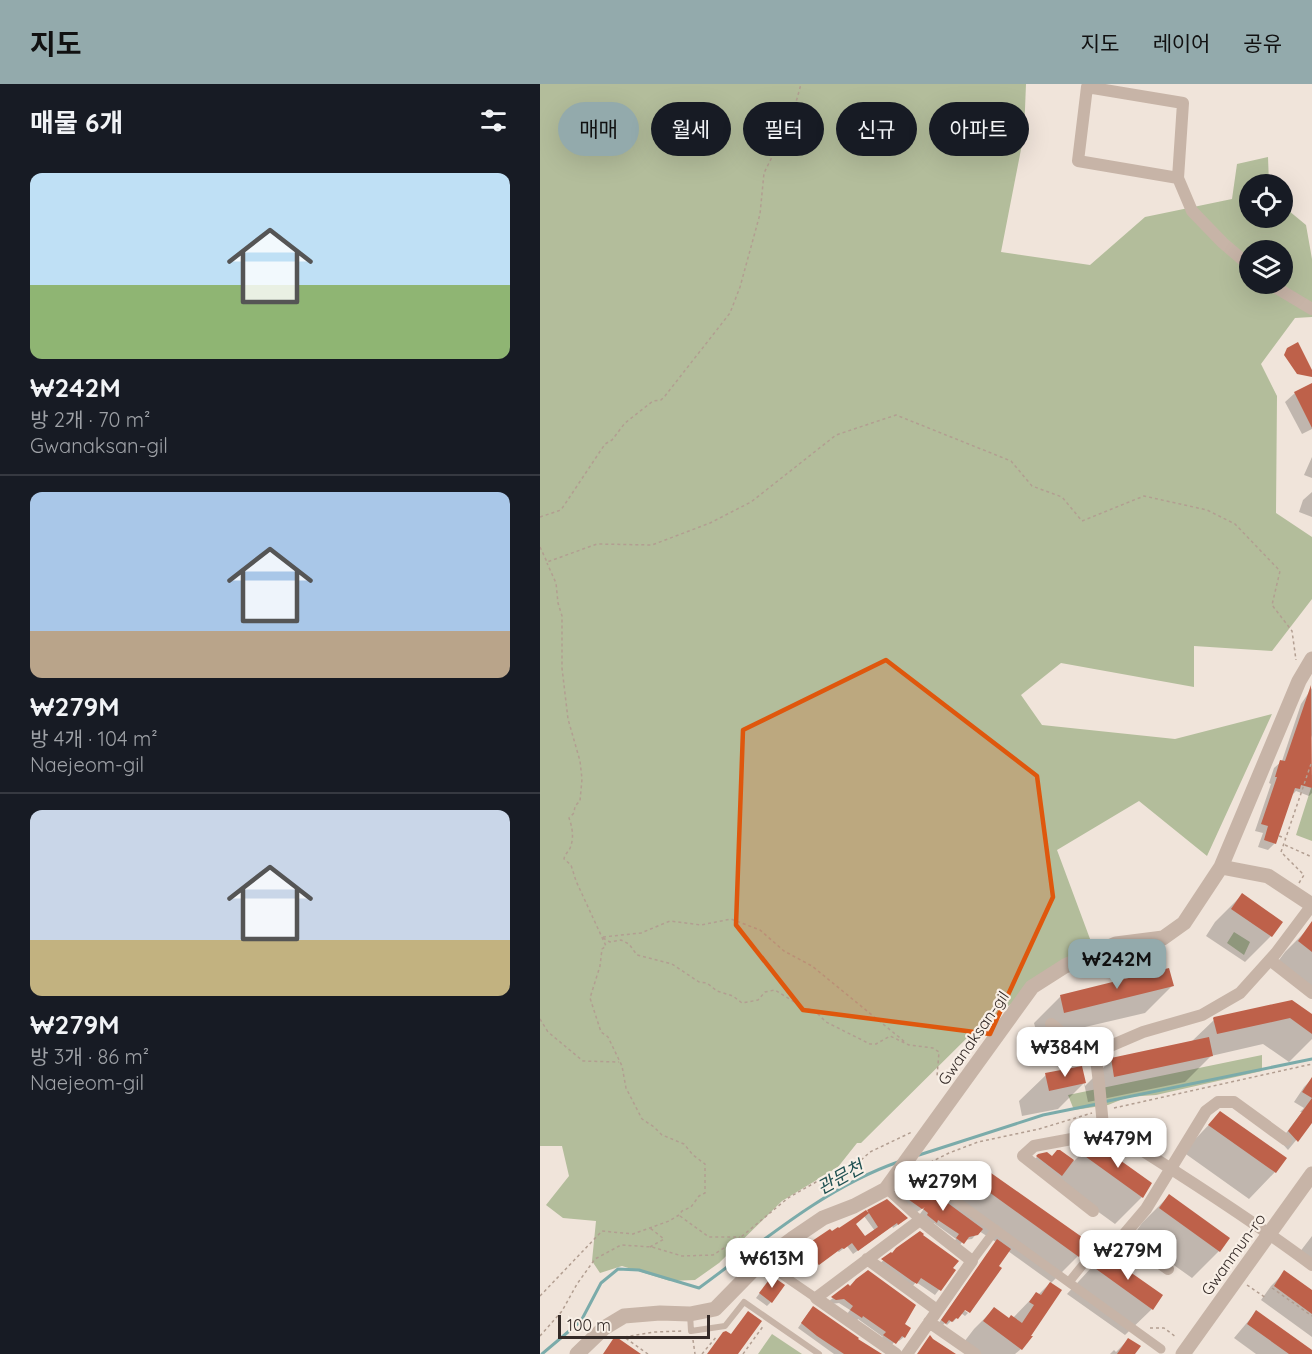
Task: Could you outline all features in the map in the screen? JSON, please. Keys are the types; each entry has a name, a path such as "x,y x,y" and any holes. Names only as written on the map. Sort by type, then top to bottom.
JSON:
{"street":[{"path":"1178,178 1078,161 1087,87 1184,103 1178,178 1192,211 1239,257"},
{"path":"1287,294 1312,309"},
{"name":"Gwanaksan-gil","path":"577,1354 604,1328 624,1316 660,1313 690,1314 715,1310 762,1261 823,1218 854,1206 886,1189 1032,987 1065,966 1116,944 1163,938 1184,923 1221,867 1299,681 1312,659"},
{"path":"1088,1051 1108,1047 1143,1032 1202,1015 1240,993 1256,978 1312,905 1268,876 1221,867"},
{"path":"1270,960 1312,993"},
{"path":"1051,1024 1096,1059 1104,1133 1034,1146 1023,1156 1093,1211"},
{"path":"1069,1282 1098,1246 1124,1236 1146,1209 1206,1111 1218,1102 1234,1102 1286,1140"},
{"path":"1103,1126 1172,1168 1312,1265"},
{"path":"906,1163 1161,1349"},
{"name":"Gwanmun-ro","path":"1184,1354 1312,1174"},
{"path":"886,1189 920,1220 972,1261"},
{"path":"816,1298 920,1220"},
{"path":"907,1354 996,1229"},
{"path":"1124,1236 1168,1269"},
{"path":"867,1259 937,1310"},
{"path":"762,1261 896,1354"},
{"path":"929,1322 975,1354"}],"lane":[{"path":"690,1314 691,1331 724,1326 744,1302 819,1354"}],"path":[{"path":"540,517 561,510 604,444 612,440 625,423 653,401 661,400 665,396 706,342 727,320 740,287 760,214 764,172 792,117 801,84"},
{"path":"547,562 597,544 652,545 710,523 751,502 836,435 896,415 1011,461 1032,486 1062,497 1082,521 1144,496 1207,510 1234,524 1280,571 1272,605 1292,631 1296,661"},
{"path":"540,547 556,583 562,616 562,668 567,719 580,761 582,779 580,801 574,806 574,813 569,818 572,828 571,847 564,859 571,865 606,946 602,949 600,966 590,998 601,1032 608,1038 620,1062 625,1075 626,1088 642,1119 662,1135 684,1144 705,1164 705,1193 699,1196 691,1207 679,1215 633,1234 602,1231 540,1296"},
{"path":"1298,884 1304,874 1281,852 1312,761"},
{"path":"1279,836 1286,838"},
{"path":"1284,844 1312,857"},
{"path":"602,937 641,933 670,921 701,925 731,919 760,930 784,951 812,966 909,1045"},
{"path":"602,937 610,942 621,940 629,944 637,955 672,964 699,982 707,983 717,991 733,996 742,1003 758,1000 765,992 775,990 804,1008 814,1010 826,1022 870,1044 876,1044 890,1036 909,1045 933,1048 939,1052 937,1076 946,1089 955,1095"},
{"path":"540,1019 548,1032 583,1061 620,1062"},
{"path":"540,1336 562,1311 577,1284 595,1259 621,1245 649,1247 682,1256 713,1255 741,1238 788,1198 816,1182 847,1173 870,1152 911,1132 926,1135"},
{"path":"679,1215 709,1237 741,1238"},
{"path":"649,1247 664,1239 650,1228"},
{"path":"1246,1284 1266,1298"},
{"path":"1272,1288 1312,1316"},
{"path":"743,1354 769,1319"},
{"path":"702,1354 724,1326"},
{"path":"1133,1329 1164,1328 1176,1337"},
{"path":"648,1354 624,1337 654,1332 691,1331 695,1354"}],"highlighted area":[{"path":"886,660 1037,776 1053,897 990,1034 803,1010 736,925 743,730"}],"green space":[{"path":"540,84 1026,84 1025,102 929,102 929,156 1020,156 1001,252 1090,265 1145,217 1232,199 1237,164 1268,157 1269,174 1239,174 1239,228 1293,228 1293,214 1306,225 1312,259 1312,317 1295,318 1261,364 1277,396 1276,513 1312,537 1312,599 1272,651 1194,646 1194,687 1061,663 1021,695 1042,725 1175,739 1272,714 1207,856 1139,801 1057,850 1093,947 977,1028 861,1143 857,1143 838,1167 782,1201 719,1263 695,1280 670,1281 622,1266 600,1273 592,1261 596,1221 563,1218 546,1205 569,1176 562,1146 540,1146"},
{"path":"1312,788 1312,841 1296,835"},
{"path":"1234,932 1250,942 1244,955 1227,943"},
{"path":"1262,1055 1262,1071 1156,1095 1128,1097 1108,1105 1074,1110 1068,1095"},
{"path":"772,1334 802,1354 758,1354"}],"building":[{"path":"1298,342 1312,370 1312,377 1297,374 1284,355 1287,348"},
{"path":"1312,383 1312,428 1294,392"},
{"path":"1311,685 1312,788 1301,785 1300,789 1295,788 1276,844 1264,840 1268,826 1261,824 1277,777 1275,777 1280,760 1285,761"},
{"path":"1242,893 1283,922 1272,937 1231,909"},
{"path":"1312,921 1312,952 1298,941"},
{"path":"1169,968 1174,986 1064,1013 1060,995"},
{"path":"1292,1000 1312,1014 1312,1034 1290,1018 1217,1034 1214,1017"},
{"path":"1209,1037 1213,1056 1114,1077 1111,1058"},
{"path":"1082,1066 1086,1083 1049,1091 1045,1073"},
{"path":"1312,1077 1312,1098 1302,1092"},
{"path":"1312,1098 1312,1123 1298,1142 1288,1131"},
{"path":"1220,1111 1287,1158 1276,1173 1208,1125"},
{"path":"1096,1143 1152,1183 1143,1198 1082,1154 1089,1144"},
{"path":"1057,1150 1074,1160 1062,1176 1036,1156 1047,1152 1052,1156"},
{"path":"974,1161 1089,1242 1079,1257 964,1174"},
{"path":"915,1179 983,1229 978,1235 969,1237 964,1244 956,1238 959,1234 938,1220 937,1223 927,1215 928,1213 923,1209 925,1207 922,1209 905,1197"},
{"path":"1169,1194 1230,1238 1220,1252 1159,1208"},
{"path":"887,1199 908,1218 898,1225 897,1223 858,1251 852,1243 819,1265 814,1259 793,1274 786,1269 786,1260 803,1247 830,1229 832,1231 839,1228 866,1210 869,1213 867,1210","holes":["869,1213 878,1227 865,1236 856,1224"]},
{"path":"920,1231 959,1261 953,1268 956,1270 941,1291 921,1278 917,1284 881,1259"},
{"path":"997,1239 1011,1249 999,1266 1002,1268 970,1313 965,1310 958,1319 952,1322 949,1320 946,1324 941,1320"},
{"path":"1103,1253 1163,1295 1153,1310 1092,1266"},
{"path":"868,1270 916,1305 905,1324 911,1328 905,1338 902,1336 896,1344 883,1335 886,1332 850,1310 853,1306 844,1299 836,1300 831,1297 848,1284 850,1286"},
{"path":"1284,1270 1312,1290 1312,1314 1274,1286"},
{"path":"772,1276 785,1285 772,1303 759,1293"},
{"path":"1050,1282 1062,1290 1022,1350 983,1321 994,1307 1009,1318 1011,1315 1022,1323 1034,1305 1029,1302 1036,1292 1041,1295"},
{"path":"813,1306 882,1354 844,1354 817,1336 801,1323"},
{"path":"1256,1310 1312,1350 1312,1354 1289,1354 1247,1324"},
{"path":"748,1311 762,1321 738,1354 707,1354 723,1332 731,1334"},
{"path":"930,1335 933,1339 956,1354 917,1354"},
{"path":"615,1336 641,1354 603,1354"},
{"path":"1128,1338 1141,1346 1135,1354 1117,1354"}],"waterway":[{"name":"관문천","path":"1103,1102 1312,1059"},
{"name":"관문천","path":"919,1155 1043,1115 1097,1104"},
{"name":"관문천","path":"542,1354 581,1321 601,1283 618,1269 639,1270 699,1288 819,1201 871,1173 898,1162"}]}
